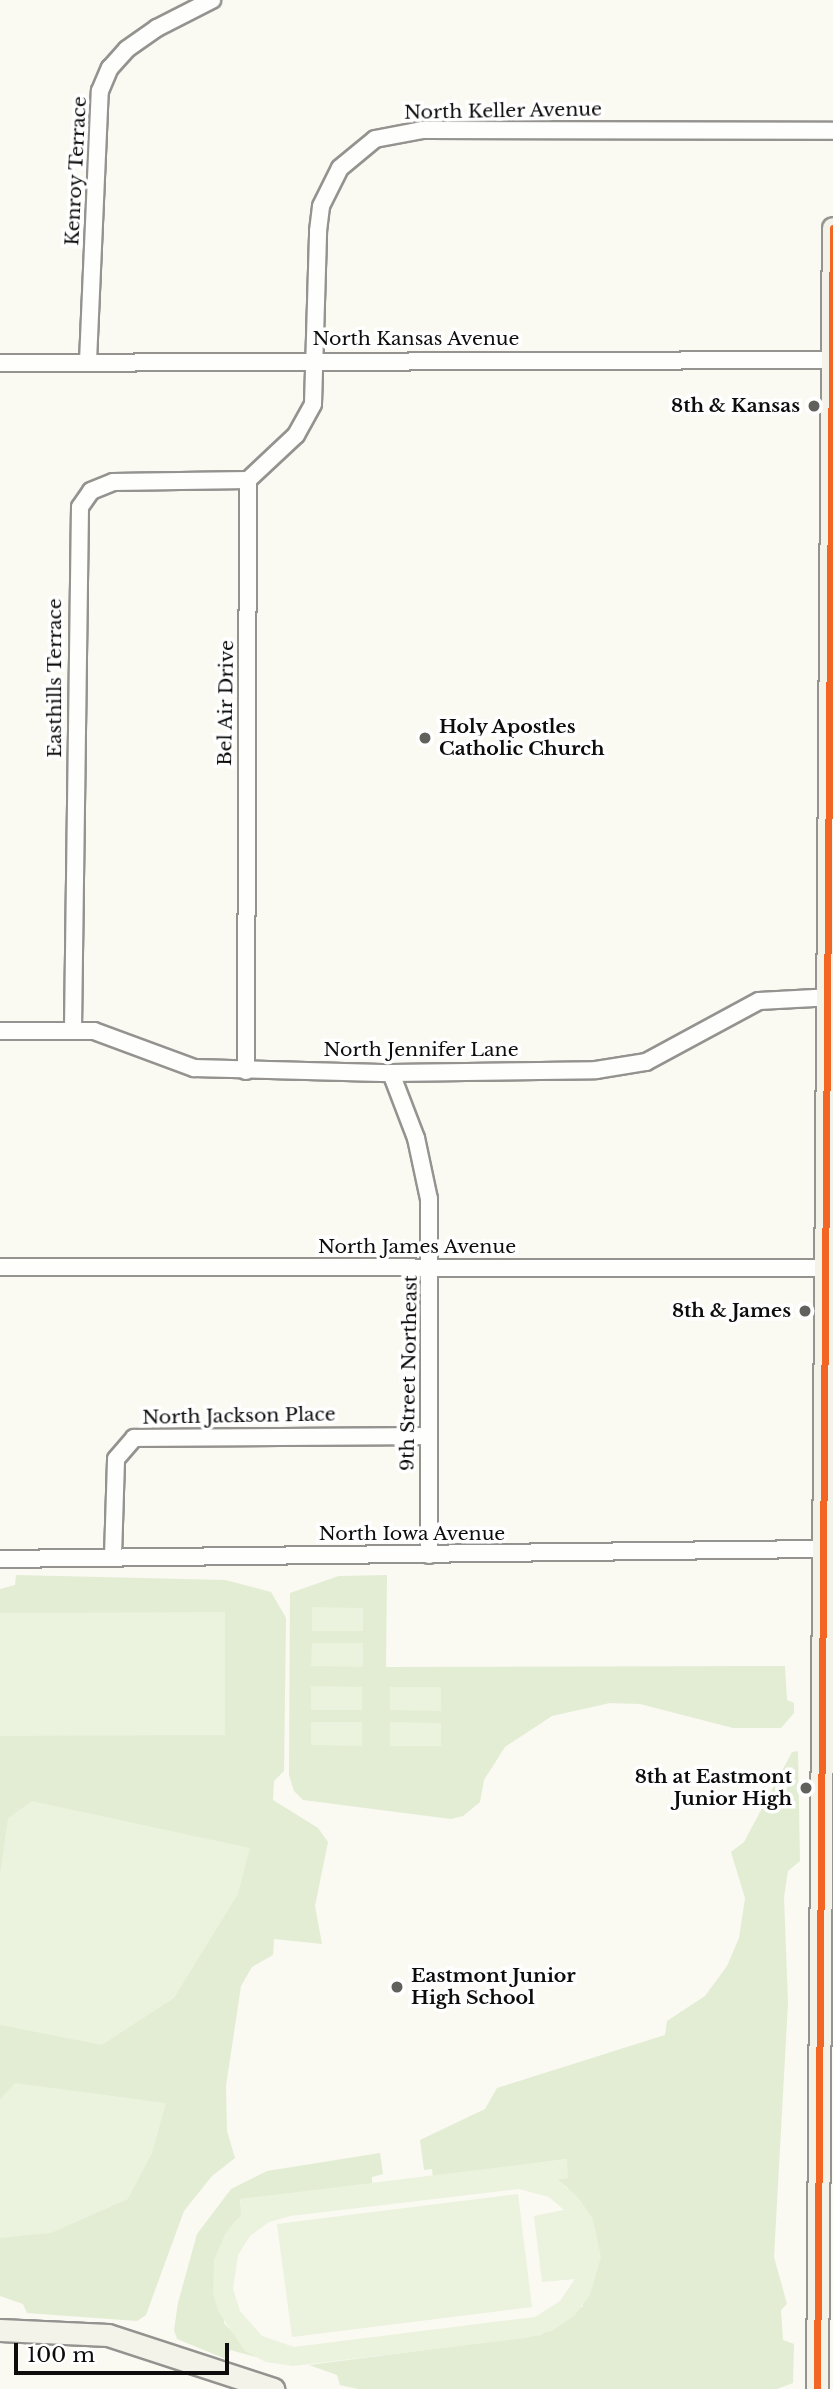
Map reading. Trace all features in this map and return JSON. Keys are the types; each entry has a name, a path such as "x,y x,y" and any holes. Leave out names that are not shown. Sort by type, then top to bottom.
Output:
{"street":[{"name":"Kenroy Terrace","path":"88,361 100,90 110,68 127,49 157,28 212,0"},
{"name":"North Keller Avenue","path":"316,361 321,206 340,168 375,139 423,130 833,131"},
{"path":"817,2389 826,2019 824,1549 831,997 833,228"},
{"name":"North Kansas Avenue","path":"0,363 832,360"},
{"path":"248,480 305,423 313,404 316,361"},
{"name":"Easthills Terrace","path":"73,1028 80,507 91,491 113,482 248,480"},
{"name":"Bel Air Drive","path":"246,1071 248,480"},
{"name":"North Jennifer Lane","path":"0,1031 73,1028 94,1031 184,1067 246,1071 391,1073 622,1067 668,1053 759,1001 831,997"},
{"name":"9th Street Northeast","path":"391,1073 426,1178 431,1268 429,1555"},
{"name":"North James Avenue","path":"0,1267 829,1268"},
{"name":"North Jackson Place","path":"113,1556 116,1460 134,1438 428,1436"},
{"name":"North Iowa Avenue","path":"0,1559 824,1549"},
{"path":"0,2330 48,2329 108,2335 273,2389"}],"green space":[{"path":"16,1575 225,1580 271,1592 286,1618 284,1771 274,1781 273,1800 318,1828 328,1842 315,1906 322,1944 274,1939 273,1955 252,1967 241,1986 226,2086 227,2131 235,2158 212,2176 184,2211 146,2315 137,2321 27,2313 23,2304 0,2296 0,1589 15,1585"},
{"path":"387,1575 386,1667 785,1666 787,1700 794,1703 794,1713 781,1728 733,1728 640,1704 610,1703 552,1716 505,1747 484,1780 480,1802 463,1816 451,1819 303,1800 294,1791 289,1775 290,1593 339,1576"},
{"path":"312,1607 363,1608 363,1631 312,1631"},
{"path":"225,1612 225,1735 0,1736 0,1613"},
{"path":"312,1643 363,1643 363,1667 311,1666"},
{"path":"311,1686 362,1687 362,1710 311,1710"},
{"path":"390,1687 441,1687 441,1711 390,1710"},
{"path":"311,1722 362,1722 362,1746 311,1745"},
{"path":"390,1722 441,1723 441,1746 390,1746"},
{"path":"798,1751 800,1861 788,1871 784,1897 788,2003 774,2257 787,2304 781,2310 783,2340 794,2344 793,2383 777,2389 358,2389 340,2385 337,2375 309,2365 540,2335 583,2306 568,2188 556,2179 566,2159 433,2178 432,2169 424,2170 420,2140 485,2109 497,2088 665,2035 667,2021 705,1996 727,1966 739,1938 745,1898 731,1852 744,1842 792,1752"},
{"path":"32,1801 250,1848 238,1894 174,1998 102,2045 0,2025 0,1875 8,1818"},
{"path":"15,2083 166,2103 152,2153 128,2199 51,2233 0,2238 0,2099"},
{"path":"380,2153 383,2174 372,2177 372,2185 240,2199 242,2215 233,2224 224,2323 256,2357 230,2350 226,2359 177,2339 174,2330 178,2303 197,2234 231,2189 267,2171"},
{"path":"567,2159 568,2178 557,2180 578,2197 593,2219 601,2257 590,2295 574,2316 552,2331 527,2338 293,2366 266,2362 245,2351 218,2311 213,2293 214,2260 225,2234 241,2215 240,2199","holes":["519,2189 549,2197 564,2210 534,2216 542,2282 575,2279 560,2301 535,2317 294,2347 262,2336 240,2311 233,2289 238,2255 250,2236 269,2222 290,2216"]},
{"path":"518,2194 532,2307 292,2337 277,2224"}],"transit line":[{"path":"817,2389 833,228"}],"place":[{"name":"8th & Kansas","path":"814,406"},
{"name":"Holy Apostles Catholic Church","path":"425,738"},
{"name":"8th & James","path":"805,1311"},
{"name":"8th at Eastmont Junior High","path":"806,1788"},
{"name":"Eastmont Junior High School","path":"397,1987"}]}
